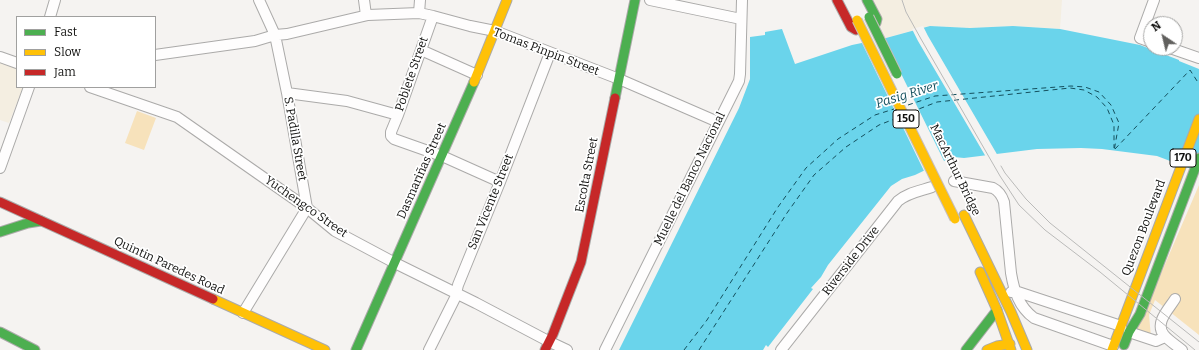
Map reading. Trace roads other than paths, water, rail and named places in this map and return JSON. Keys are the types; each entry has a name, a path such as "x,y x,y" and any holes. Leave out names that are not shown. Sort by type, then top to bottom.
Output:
{"main road":[{"name":"Dasmariñas Street","path":"356,350 477,75 507,0"},
{"name":"Escolta Street","path":"548,346 581,262 635,0"},
{"path":"837,0 851,27 856,30"},
{"name":"MacArthur Bridge","path":"847,0 959,217 1002,294 1027,350"},
{"path":"861,0 872,20 901,83"},
{"path":"867,0 877,19 872,20"},
{"name":"Quezon Boulevard","path":"1125,329 1141,271 1199,119"},
{"name":"Quezon Boulevard","path":"1113,349 1125,329 1140,314 1199,158"},
{"name":"Quintin Paredes Road","path":"0,202 325,350"},
{"path":"0,232 28,223 40,221"},
{"path":"974,261 997,310 1010,347 997,346 987,350"},
{"path":"966,350 997,310"},
{"path":"0,344 2,333 35,350"}],"street":[{"path":"50,16 54,0"},
{"path":"364,0 366,15"},
{"path":"419,13 420,0"},
{"path":"650,0 741,19"},
{"name":"Muelle del Banco Nacional","path":"605,350 740,77 742,0"},
{"path":"1148,16 1154,0"},
{"name":"S. Padilla Street","path":"261,1 275,35 287,93 307,208"},
{"name":"Tomas Pinpin Street","path":"156,55 255,41 275,35 287,34 366,15 419,13 495,31 619,79 718,122"},
{"name":"Poblete Street","path":"432,16 398,116 391,132 391,136 394,140 442,156"},
{"path":"1143,30 1140,38 1143,39"},
{"path":"421,50 477,75"},
{"path":"1183,52 1199,58"},
{"name":"San Vicente Street","path":"429,350 455,298 458,285 550,53"},
{"path":"0,57 16,63"},
{"path":"0,168 29,88"},
{"name":"Yuchengco Street","path":"93,88 177,117 307,208 335,231 456,293 548,346 567,350"},
{"path":"287,93 348,101 398,116"},
{"path":"442,156 500,182"},
{"path":"950,183 993,188 1003,197 1011,273 1015,290 1022,306 1028,314 1034,318 1113,349"},
{"name":"Riverside Drive","path":"781,350 898,201 908,194 932,187"},
{"path":"243,313 307,208"},
{"path":"1002,294 1015,290 1125,329 1156,345 1165,337"},
{"path":"1175,298 1161,322 1161,330 1165,337 1182,350"}],"water":[{"name":"Pasig River","path":"930,26 970,28 1013,26 1060,29 1140,45 1143,46 1143,56 1169,56 1179,60 1199,69 1199,172 1157,156 1102,149 1037,149 964,158 950,158 915,175 902,179 891,186 828,265 821,277 811,288 813,289 768,347 766,345 763,350 619,350 739,108 750,79 750,37 765,35 765,32 782,29 795,64 852,45 886,38"}],"tram line":[{"path":"902,0 906,12 921,39 1000,176 1019,205 1045,230 1100,272 1195,350"},
{"path":"1001,166 1026,199 1050,223 1199,342"}]}
